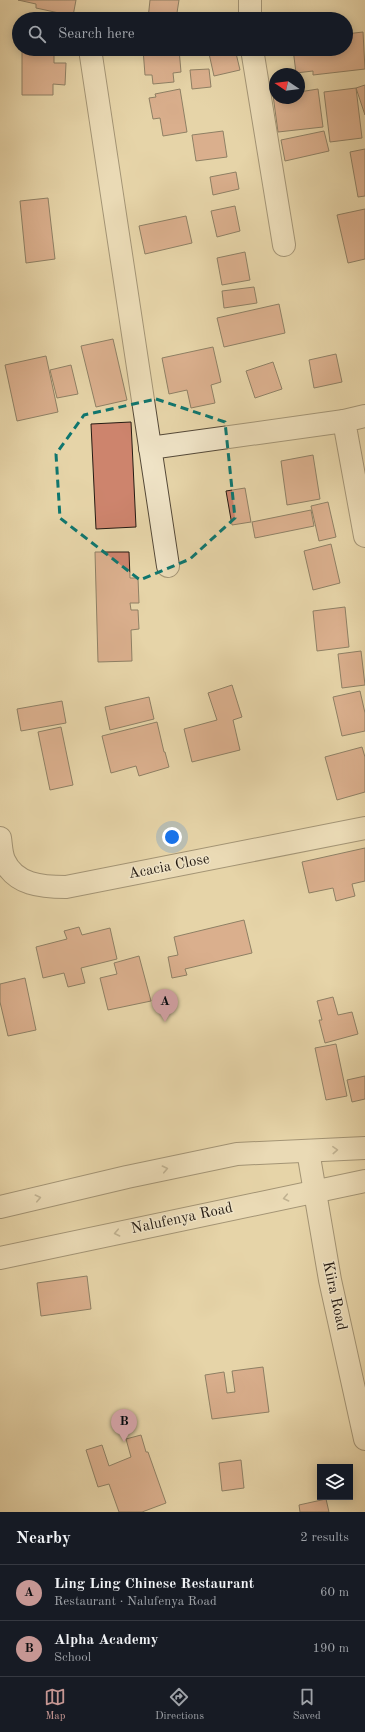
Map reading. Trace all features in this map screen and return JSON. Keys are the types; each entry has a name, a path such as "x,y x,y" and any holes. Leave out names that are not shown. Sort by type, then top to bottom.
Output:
{"street":[{"path":"250,0 250,12"},
{"path":"91,56 168,566"},
{"path":"253,56 284,245"},
{"path":"150,448 355,418 365,536"},
{"name":"Acacia Close","path":"0,838 3,859 10,870 26,882 42,887 66,887 365,828"},
{"path":"0,1207 127,1177 237,1154 365,1148"},
{"name":"Kiira Road","path":"308,1151 330,1280 365,1439"},
{"name":"Nalufenya Road","path":"0,1258 365,1181"}],"highlighted area":[{"path":"156,399 225,422 235,518 190,559 140,580 60,518 56,454 84,415"}],"building":[{"path":"18,0 76,0 74,12 54,12 36,8 36,4"},
{"path":"150,0 179,0 177,12 149,12"},
{"path":"363,32 365,69 313,75 313,71 305,72 305,68 295,68 294,56 353,56 353,33"},
{"path":"22,56 54,56 54,63 66,63 65,85 53,84 53,95 22,95"},
{"path":"144,56 180,56 181,72 173,73 174,82 153,84 152,75 145,75"},
{"path":"210,56 237,56 240,70 214,76"},
{"path":"209,69 211,87 192,89 190,70"},
{"path":"365,85 365,115 356,88"},
{"path":"356,88 362,138 330,142 324,92"},
{"path":"180,89 187,132 163,136 160,118 153,119 149,98 156,97 155,94"},
{"path":"318,89 323,127 278,132 274,104 305,104 305,91"},
{"path":"223,131 227,157 196,161 192,135"},
{"path":"324,131 329,151 285,161 281,140"},
{"path":"365,149 365,196 358,197 350,152"},
{"path":"236,172 239,189 213,195 210,177"},
{"path":"48,198 55,259 26,263 20,201"},
{"path":"235,206 240,231 217,237 211,211"},
{"path":"365,209 365,259 348,263 337,215"},
{"path":"186,216 192,243 145,254 139,226"},
{"path":"245,252 250,280 222,285 217,258"},
{"path":"254,287 257,303 224,308 222,291"},
{"path":"279,304 285,333 224,347 217,318"},
{"path":"113,339 127,400 96,407 81,346"},
{"path":"213,347 221,382 211,385 215,403 191,408 187,390 169,394 162,358"},
{"path":"336,354 342,382 314,388 309,360"},
{"path":"46,356 58,412 17,421 5,365"},
{"path":"273,362 282,389 255,398 246,371"},
{"path":"71,365 78,394 57,398 50,370"},
{"path":"131,422 136,527 96,529 91,424"},
{"path":"313,455 320,499 287,505 281,461"},
{"path":"245,488 251,522 232,525 226,491"},
{"path":"328,502 336,537 319,541 311,506"},
{"path":"311,510 314,526 255,538 252,522"},
{"path":"331,544 340,583 313,590 304,551"},
{"path":"95,552 129,552 130,578 138,578 139,603 130,603 131,610 138,610 139,629 131,630 132,661 98,662"},
{"path":"345,607 349,647 317,651 313,611"},
{"path":"361,651 365,685 342,688 338,654"},
{"path":"232,685 242,717 233,720 240,750 192,762 184,729 217,720 208,693"},
{"path":"360,691 365,713 365,731 342,736 333,697"},
{"path":"149,697 154,719 110,730 105,707"},
{"path":"62,701 66,723 21,731 17,709"},
{"path":"157,722 169,767 139,776 136,766 111,773 102,736"},
{"path":"61,727 73,785 50,790 38,732"},
{"path":"362,747 365,757 365,792 337,800 325,757"},
{"path":"365,848 365,881 352,884 355,896 336,901 333,888 309,893 302,862"},
{"path":"244,920 252,953 185,969 187,975 172,978 168,957 178,955 174,937"},
{"path":"79,927 82,935 110,928 117,959 81,968 85,983 68,987 64,973 43,978 36,947 67,939 64,931"},
{"path":"139,956 151,1001 108,1010 100,978 117,974 114,963"},
{"path":"25,978 36,1030 8,1036 0,1002 0,984"},
{"path":"333,997 338,1015 352,1012 358,1034 325,1043 319,1020 322,1020 317,1001"},
{"path":"336,1044 347,1096 326,1100 315,1048"},
{"path":"365,1076 365,1099 352,1102 347,1080"},
{"path":"87,1276 91,1309 41,1316 37,1283"},
{"path":"263,1367 269,1412 212,1419 205,1375 224,1372 227,1393 235,1392 232,1371"},
{"path":"141,1435 166,1503 142,1512 119,1512 109,1484 98,1487 86,1450 102,1445 109,1466 131,1457 126,1439"},
{"path":"241,1460 244,1488 222,1491 219,1463"},
{"path":"326,1500 329,1512 300,1512 299,1505"}],"place":[{"name":"Ling Ling Chinese Restaurant","path":"165,1022"},
{"name":"Alpha Academy","path":"124,1442"}]}
